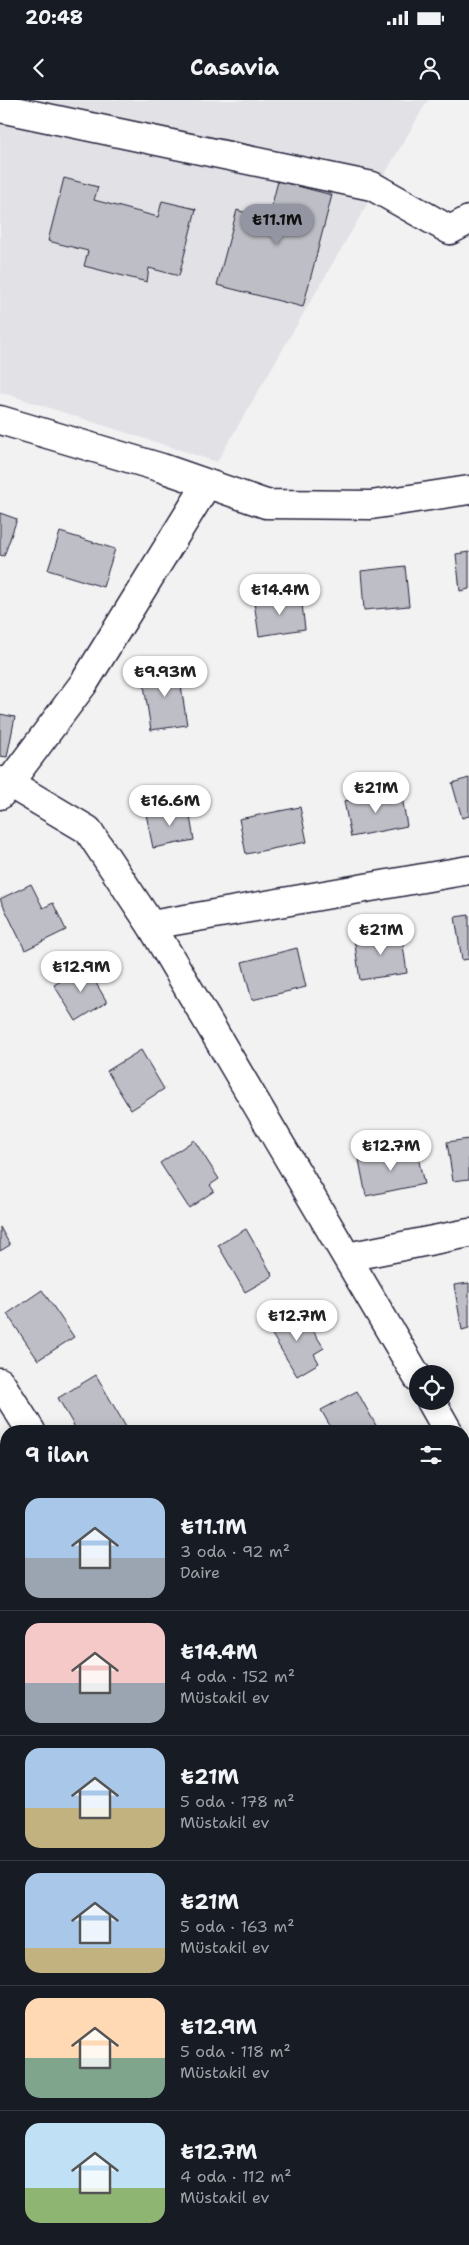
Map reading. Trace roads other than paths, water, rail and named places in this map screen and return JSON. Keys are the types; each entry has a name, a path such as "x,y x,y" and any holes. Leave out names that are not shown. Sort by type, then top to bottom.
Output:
{"street":[{"path":"0,108 372,186 450,230 469,220"},
{"path":"0,420 266,504 371,505 469,490"},
{"path":"207,484 84,683 3,786 88,830 151,925 410,1365"},
{"path":"151,925 469,870"},
{"path":"347,1257 469,1233"},
{"path":"0,1382 27,1425"},
{"path":"436,1410 445,1425"}]}
